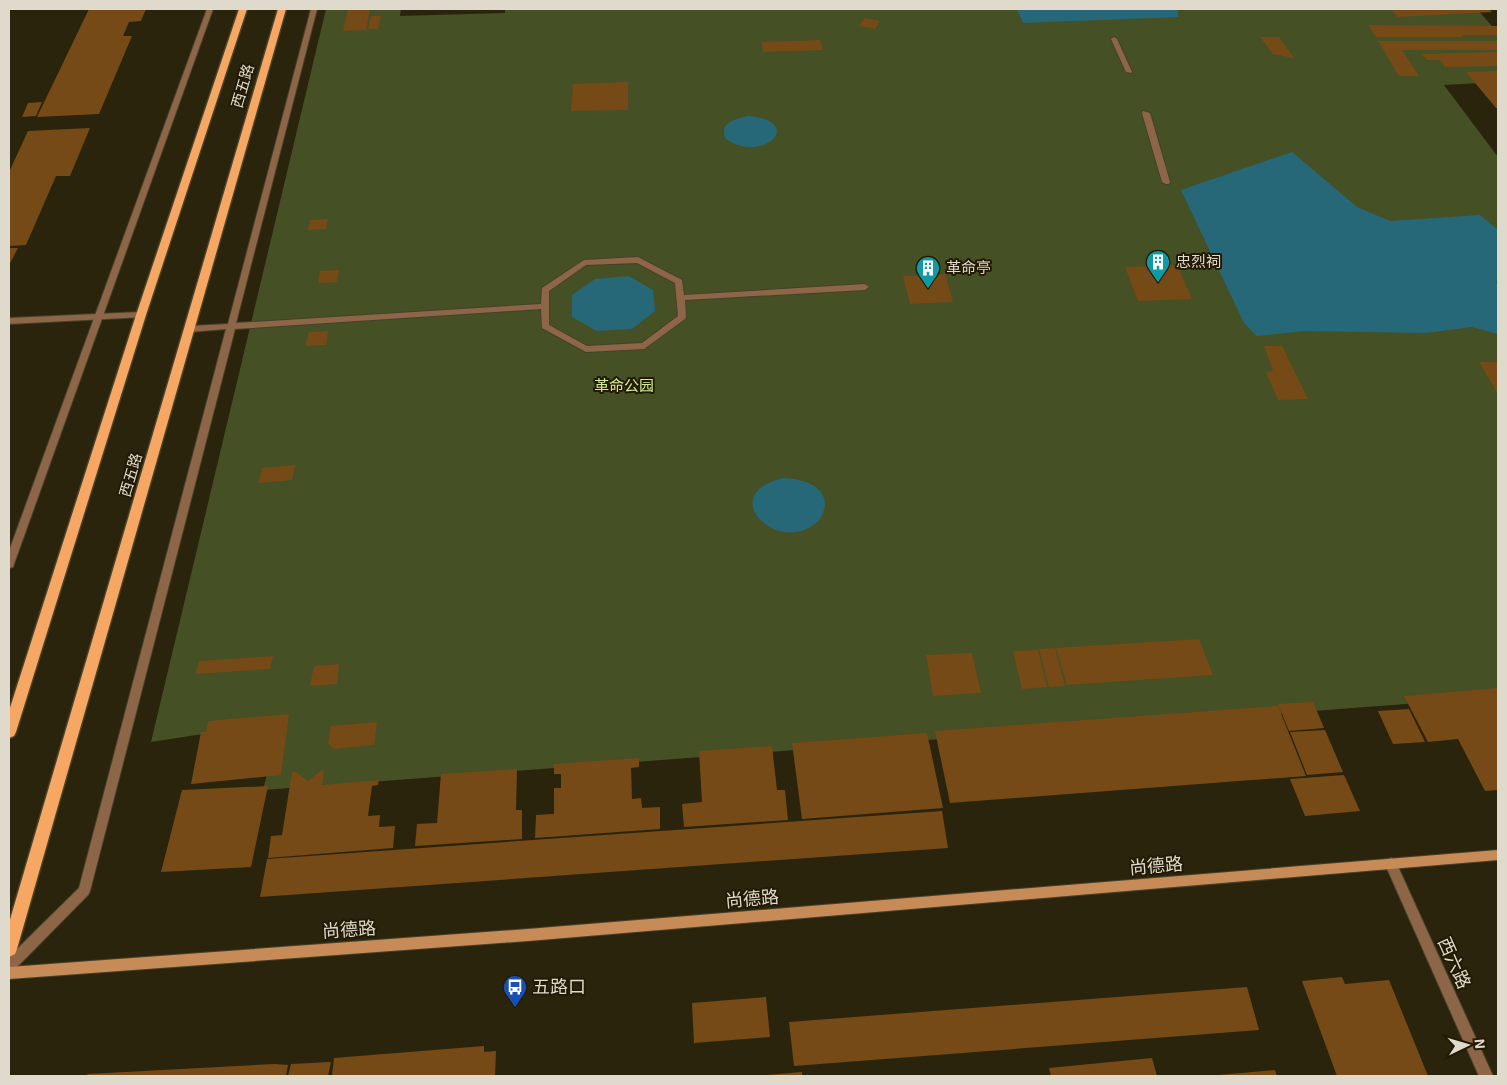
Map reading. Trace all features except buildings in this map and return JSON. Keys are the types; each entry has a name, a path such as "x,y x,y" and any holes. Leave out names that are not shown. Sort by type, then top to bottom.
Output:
{"main road":[{"name":"西五路","path":"9,732 141,315 243,9"},
{"name":"西五路","path":"9,949 282,9"}],"street":[{"path":"9,564 210,9"},
{"path":"9,966 84,891 314,9"},
{"path":"1114,39 1129,72"},
{"path":"1146,113 1166,182"},
{"path":"638,260 679,282 682,317 644,346 586,349 545,326 546,306 545,290 584,264 638,260"},
{"path":"680,298 865,288"},
{"path":"190,329 546,306"},
{"path":"9,321 141,315"},
{"name":"尚德路","path":"9,973 538,934 1498,855"},
{"name":"西六路","path":"1391,864 1486,1076"}],"green space":[{"name":"革命公园","path":"326,9 401,9 400,16 505,13 505,9 1477,9 1498,33 1498,82 1444,85 1498,157 1498,697 263,790 280,722 151,742"}],"water":[{"path":"1017,9 1178,9 1178,17 1023,23"},
{"path":"748,116 766,119 775,125 777,132 773,139 765,144 753,147 740,146 726,139 724,129 726,125 733,120"},
{"path":"1292,152 1357,207 1390,221 1480,215 1498,230 1498,277 1496,283 1498,285 1498,334 1472,327 1426,333 1305,331 1257,336 1244,323 1181,190"},
{"path":"629,276 653,290 655,311 632,329 597,331 572,317 572,295 595,279"},
{"path":"784,478 804,481 816,487 824,498 825,505 820,518 802,531 786,532 771,528 760,519 753,508 754,497 763,486"}],"place":[{"name":"忠烈祠","path":"1158,283"},
{"name":"革命亭","path":"928,289"},
{"name":"五路口","path":"515,1008"}]}
